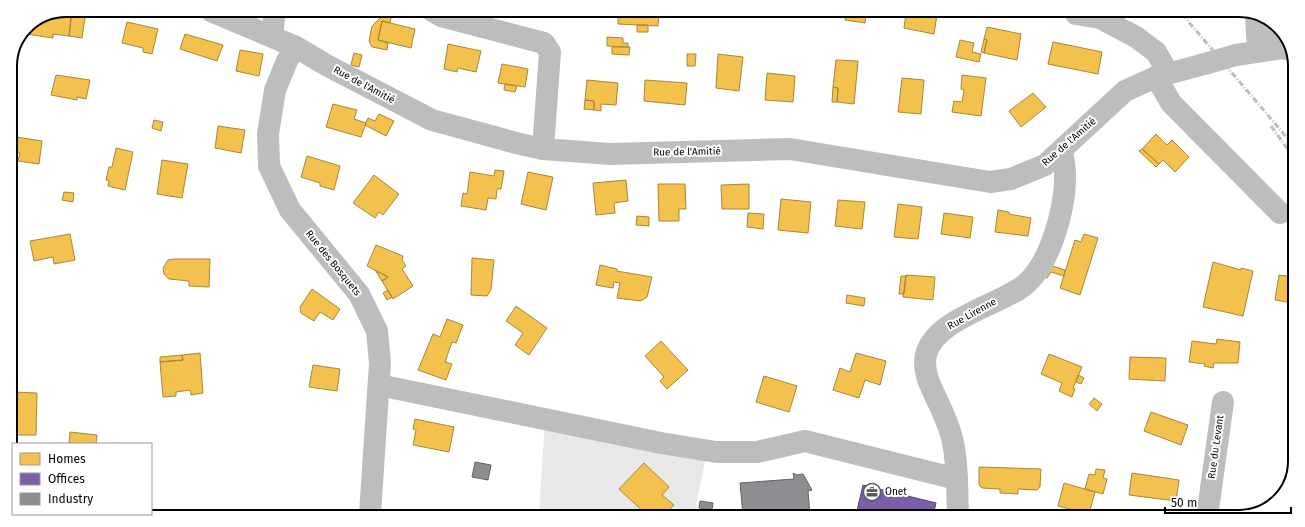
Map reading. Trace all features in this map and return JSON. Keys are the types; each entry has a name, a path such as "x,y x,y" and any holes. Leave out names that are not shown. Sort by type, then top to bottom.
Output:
{"street":[{"name":"Rue de l'Amitié","path":"228,17 272,35 296,47 328,66 432,120 543,149 610,154 790,149 990,182 1011,179 1045,165 1125,91 1162,75 1236,56 1285,49"},
{"path":"272,35 274,17"},
{"path":"445,17 544,43 550,52 543,149"},
{"path":"1094,17 1100,18 1136,37 1156,52 1171,103 1280,213"},
{"path":"1252,19 1258,52"},
{"name":"Rue des Bosquets","path":"296,47 287,61 275,90 268,134 269,166 290,210 359,294 377,331 380,363 370,510"},
{"name":"Rue Lirenne","path":"958,510 957,479 953,440 949,426 926,371 926,354 936,337 947,327 1023,287 1036,273 1047,254 1055,234 1064,194 1065,174 1062,150"},
{"path":"379,385 661,443 716,452 756,452 805,441 957,479"},
{"name":"Rue du Levant","path":"1208,510 1223,402"}],"shaded area":[{"path":"545,419 707,451 695,510 539,510"}],"building: Homes":[{"path":"71,17 69,36 53,34 53,38 29,34 39,25 47,21 57,18"},
{"path":"71,17 85,17 82,38 69,36"},
{"path":"381,17 391,17 390,23 382,21 378,40 388,43 387,50 372,47 369,41 372,26"},
{"path":"618,17 659,17 658,26 618,24"},
{"path":"845,17 866,17 865,23 845,20"},
{"path":"905,17 937,17 934,34 904,28"},
{"path":"382,21 415,29 411,48 378,40"},
{"path":"127,22 158,29 152,54 143,52 143,48 122,43"},
{"path":"637,25 648,25 648,32 637,32"},
{"path":"987,27 1021,34 1017,60 984,53 987,40 984,39"},
{"path":"185,34 223,45 217,61 180,49"},
{"path":"607,37 623,38 623,43 628,43 628,47 607,46"},
{"path":"984,39 987,40 984,53 981,52"},
{"path":"960,40 974,43 972,52 981,54 979,62 956,57"},
{"path":"1053,42 1102,52 1098,74 1048,64"},
{"path":"448,44 481,51 476,72 458,68 457,72 444,69"},
{"path":"612,47 630,47 629,55 612,54"},
{"path":"240,50 263,54 259,76 236,71"},
{"path":"354,53 362,55 359,67 351,65"},
{"path":"687,54 696,54 695,66 687,66"},
{"path":"718,54 743,57 739,91 716,88"},
{"path":"836,60 858,61 854,104 837,102 838,88 833,87"},
{"path":"502,64 528,69 525,87 498,83"},
{"path":"767,73 795,76 793,102 765,100"},
{"path":"56,75 90,80 86,99 77,97 77,100 51,95"},
{"path":"962,75 986,78 981,116 952,112 954,101 962,102 964,90 961,89"},
{"path":"902,78 924,80 921,114 898,112"},
{"path":"587,80 618,83 616,105 601,104 601,111 594,110 594,101 585,100"},
{"path":"645,80 687,83 685,105 644,101"},
{"path":"505,84 517,86 515,92 504,90"},
{"path":"833,87 838,88 837,102 832,102"},
{"path":"1033,93 1046,107 1021,127 1009,111"},
{"path":"585,100 594,101 594,110 584,109"},
{"path":"333,104 357,110 354,119 366,123 361,137 326,127"},
{"path":"379,114 394,121 386,136 365,125 368,118 375,121"},
{"path":"154,120 163,122 161,131 152,128"},
{"path":"218,126 245,130 241,153 215,148"},
{"path":"1156,134 1167,145 1172,140 1189,157 1175,172 1163,160 1159,164 1142,149"},
{"path":"17,137 42,141 39,164 18,161 20,153 17,153"},
{"path":"116,148 133,152 125,190 108,186 109,181 106,180 109,167 112,167"},
{"path":"1142,149 1159,164 1156,167 1139,151"},
{"path":"307,156 340,166 334,190 320,186 320,183 301,177"},
{"path":"162,160 188,164 182,198 157,194"},
{"path":"495,170 504,171 501,189 497,189 496,199 488,198 486,210 461,206 463,193 467,194 470,172 494,176"},
{"path":"528,172 553,177 546,210 521,204"},
{"path":"374,175 399,194 383,215 379,212 375,218 353,203"},
{"path":"626,180 628,201 614,203 615,213 596,215 593,183"},
{"path":"658,184 685,184 686,209 679,209 679,221 659,221"},
{"path":"749,184 749,209 722,209 721,185"},
{"path":"64,192 74,193 73,202 62,200"},
{"path":"781,199 811,202 808,233 778,230"},
{"path":"838,200 865,202 862,229 835,226"},
{"path":"898,204 922,207 918,239 894,237"},
{"path":"998,210 1009,212 1009,214 1031,218 1028,236 995,232"},
{"path":"748,213 764,214 763,229 747,227"},
{"path":"944,213 973,217 970,238 941,234"},
{"path":"637,216 649,217 649,226 636,225"},
{"path":"70,234 75,260 54,264 53,257 34,261 30,241"},
{"path":"1084,234 1098,238 1080,295 1060,288 1075,240 1081,242"},
{"path":"376,245 403,256 402,260 406,266 402,269 413,286 393,299 382,281 388,277 367,266"},
{"path":"472,258 494,260 491,290 487,296 471,295"},
{"path":"210,259 209,287 189,286 189,281 169,279 164,274 163,268 168,260"},
{"path":"1213,262 1241,270 1241,268 1253,271 1243,316 1203,307"},
{"path":"600,265 617,269 617,271 652,277 647,297 641,301 617,298 620,283 614,282 613,288 596,285"},
{"path":"1050,265 1065,270 1064,276 1051,272 1047,278 1044,276"},
{"path":"375,270 388,277 382,281"},
{"path":"906,275 935,277 933,300 903,297"},
{"path":"1279,275 1288,276 1288,302 1275,300"},
{"path":"901,276 906,276 904,294 899,294"},
{"path":"312,289 340,309 333,320 320,312 314,321 301,313 300,307"},
{"path":"388,290 392,297 387,300 383,293"},
{"path":"847,295 865,298 864,306 846,303"},
{"path":"516,306 547,328 529,355 515,345 523,333 506,321"},
{"path":"447,319 463,325 456,343 452,342 445,362 452,364 446,380 418,370 433,334 440,337"},
{"path":"1217,339 1240,342 1238,363 1214,363 1213,368 1204,366 1205,364 1189,362 1192,341 1216,344"},
{"path":"661,341 688,370 667,389 660,381 664,377 645,356"},
{"path":"200,353 203,393 191,395 190,390 176,392 176,396 163,397 160,362 183,360 182,355"},
{"path":"856,353 886,361 880,385 865,380 859,398 833,390 840,368 850,372"},
{"path":"1049,354 1082,367 1073,388 1075,389 1072,397 1059,391 1062,383 1041,374"},
{"path":"182,355 183,360 160,362 160,357"},
{"path":"1130,357 1166,358 1165,381 1129,379"},
{"path":"313,365 340,369 337,391 309,387"},
{"path":"1078,375 1084,378 1081,384 1076,382"},
{"path":"764,376 797,386 789,412 756,402"},
{"path":"17,392 37,393 36,435 17,435"},
{"path":"1094,398 1102,404 1097,411 1089,404"},
{"path":"1151,412 1188,425 1181,445 1144,431"},
{"path":"415,419 454,427 449,452 413,445 416,430 413,429"},
{"path":"70,432 97,435 96,443 69,443"},
{"path":"644,463 669,487 662,495 674,505 669,510 642,510 619,489"},
{"path":"979,467 1041,469 1040,487 1037,490 1018,489 1018,494 1000,493 1000,489 982,488 979,485"},
{"path":"1096,469 1105,470 1103,478 1107,479 1103,494 1085,489 1089,474 1095,475"},
{"path":"1132,473 1179,480 1176,501 1129,495"},
{"path":"1064,483 1095,492 1090,510 1074,510 1058,506"}],"building: Offices":[{"path":"863,485 936,503 934,510 857,510"}],"building: Industry":[{"path":"475,462 491,465 488,480 472,477"},
{"path":"793,473 797,475 803,474 812,490 808,491 810,510 743,510 740,483 794,479"},
{"path":"700,501 713,503 712,510 699,508"}],"railway":[{"path":"1185,17 1288,139"},
{"path":"1271,126 1288,150"}],"place":[{"name":"Onet","path":"872,492"}]}
